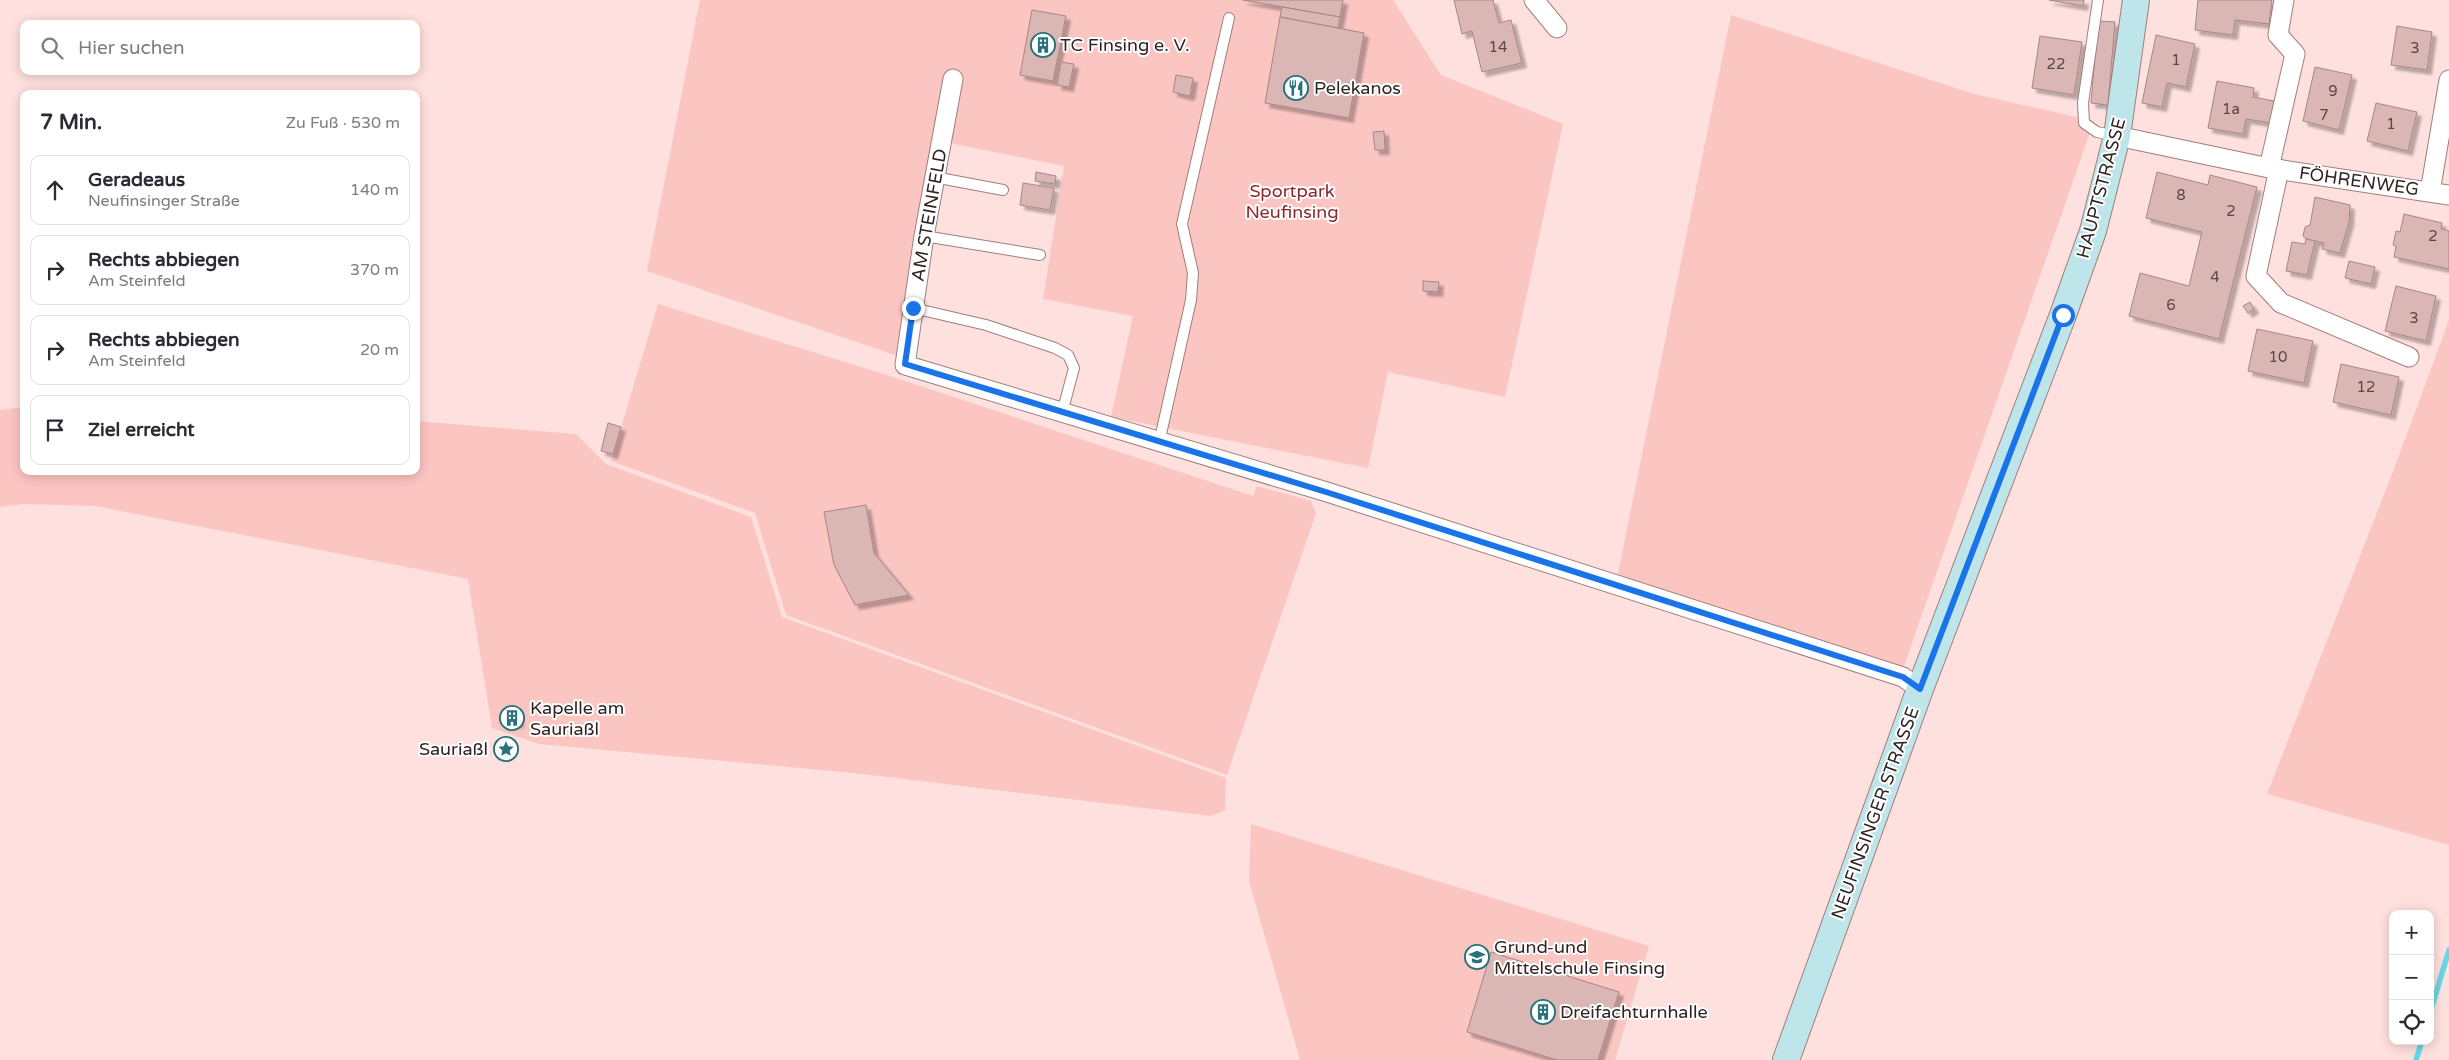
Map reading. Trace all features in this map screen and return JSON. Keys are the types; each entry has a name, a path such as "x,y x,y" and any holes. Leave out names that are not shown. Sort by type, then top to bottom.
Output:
{"street":[{"path":"1534,0 1558,28"},
{"name":"HAUPTSTRASSE","path":"2063,315 2093,231 2117,136 2136,0"},
{"path":"2284,0 2278,35 2295,54 2256,276 2281,303 2409,357"},
{"name":"AM STEINFELD","path":"953,79 924,236 905,364 1159,443 1326,492 1903,677 1920,689"},
{"path":"2430,192 2449,80"},
{"name":"FÖHRENWEG","path":"2117,136 2274,168 2449,195"},
{"name":"NEUFINSINGER STRASSE","path":"1786,1060 1920,689 2063,315"}],"lane":[{"path":"2098,0 2083,103 2084,123 2097,132 2117,136"},
{"path":"1159,443 1191,300 1193,273 1182,224 1229,18"},
{"path":"934,177 1003,190"},
{"path":"924,236 1040,254"},
{"path":"913,308 986,325 1055,348 1068,355 1074,368 1062,413"}],"green space":[{"name":"Sportpark Neufinsing","path":"700,0 1393,0 1441,75 1563,124 1505,397 1388,372 1368,468 1111,417 1133,316 1043,299 1064,166 935,140 898,356 647,271"},
{"path":"1731,15 1974,94 2094,121 1903,669 1617,578"},
{"path":"658,304 893,377 1253,496 1257,486 1311,501 1316,513 1227,775 786,615 755,513 611,461"},
{"path":"2449,320 2449,845 2267,794 2394,469"},
{"path":"20,408 20,475 420,475 420,421 576,434 606,464 751,517 782,617 1226,778 1225,810 1211,816 854,773 539,744 492,728 468,579 95,506 24,504 0,507 0,410"},
{"name":"Grund-und Mittelschule Finsing","path":"1251,824 1649,946 1615,1060 1300,1060 1249,881"}],"building":[{"path":"1243,0 1343,0 1340,17"},
{"path":"1454,0 1493,0 1499,23 1511,20 1522,63 1482,72 1472,31 1462,34"},
{"path":"2049,0 2084,0 2083,6"},
{"path":"2198,0 2272,0 2269,24 2235,20 2233,35 2195,30"},
{"path":"1282,7 1340,17 1338,28 1280,17"},
{"name":"TC Finsing e. V.","path":"1032,10 1066,16 1053,81 1020,75"},
{"path":"1280,17 1364,33 1349,118 1265,103"},
{"path":"2098,21 2115,22 2108,105 2091,103"},
{"path":"2397,26 2432,32 2427,70 2391,65"},
{"path":"2156,35 2195,44 2186,87 2167,83 2162,107 2142,103"},
{"path":"2040,36 2082,42 2074,95 2032,88"},
{"path":"1061,62 1074,64 1069,87 1057,85"},
{"path":"2315,67 2352,75 2339,130 2303,121"},
{"path":"1176,75 1193,78 1190,96 1173,92"},
{"path":"2217,81 2254,88 2253,97 2274,101 2271,123 2246,119 2243,134 2208,128"},
{"path":"2376,103 2417,112 2408,151 2367,141"},
{"path":"1384,131 1385,150 1375,150 1373,132"},
{"path":"1036,172 1056,176 1055,184 1035,181"},
{"path":"2157,172 2208,185 2210,175 2257,187 2219,339 2129,316 2140,273 2189,286 2202,232 2146,218"},
{"path":"1023,183 1054,188 1050,210 1020,205"},
{"path":"2315,197 2350,205 2349,222 2340,253 2322,249 2324,243 2306,239 2303,236 2305,227 2310,225"},
{"path":"2404,214 2442,223 2441,229 2449,231 2449,269 2394,257 2396,246 2393,245 2396,231 2400,232"},
{"path":"2306,239 2315,241 2307,275 2286,271 2292,242 2305,244"},
{"path":"2349,261 2375,267 2371,284 2345,278"},
{"path":"1423,281 1439,282 1438,292 1423,291"},
{"path":"2396,286 2436,296 2426,341 2385,331"},
{"path":"2250,302 2254,309 2248,313 2243,306"},
{"path":"2257,329 2313,341 2304,383 2248,371"},
{"path":"2341,364 2399,377 2391,415 2333,402"},
{"path":"608,423 621,427 613,454 601,451"},
{"path":"866,505 874,553 909,595 855,605 834,565 824,512"},
{"name":"Kapelle am Sauriaßl","path":"505,712 518,712 519,723 505,723"},
{"name":"Dreifachturnhalle","path":"1491,952 1619,992 1598,1060 1557,1060 1467,1032"}],"waterway":[{"path":"2434,1000 2449,950"},
{"path":"2416,1060 2421,1045"}],"place":[{"name":"TC Finsing e. V.","path":"1043,45"},
{"name":"Pelekanos","path":"1296,88"},
{"name":"Kapelle am Sauriaßl","path":"512,718"},
{"name":"Sauriaßl","path":"506,749"},
{"name":"Grund-und Mittelschule Finsing","path":"1477,957"},
{"name":"Dreifachturnhalle","path":"1543,1012"}],"route":[{"path":"913,308 905,364 1159,443 1326,492 1903,677 1920,689 2063,315"}]}
